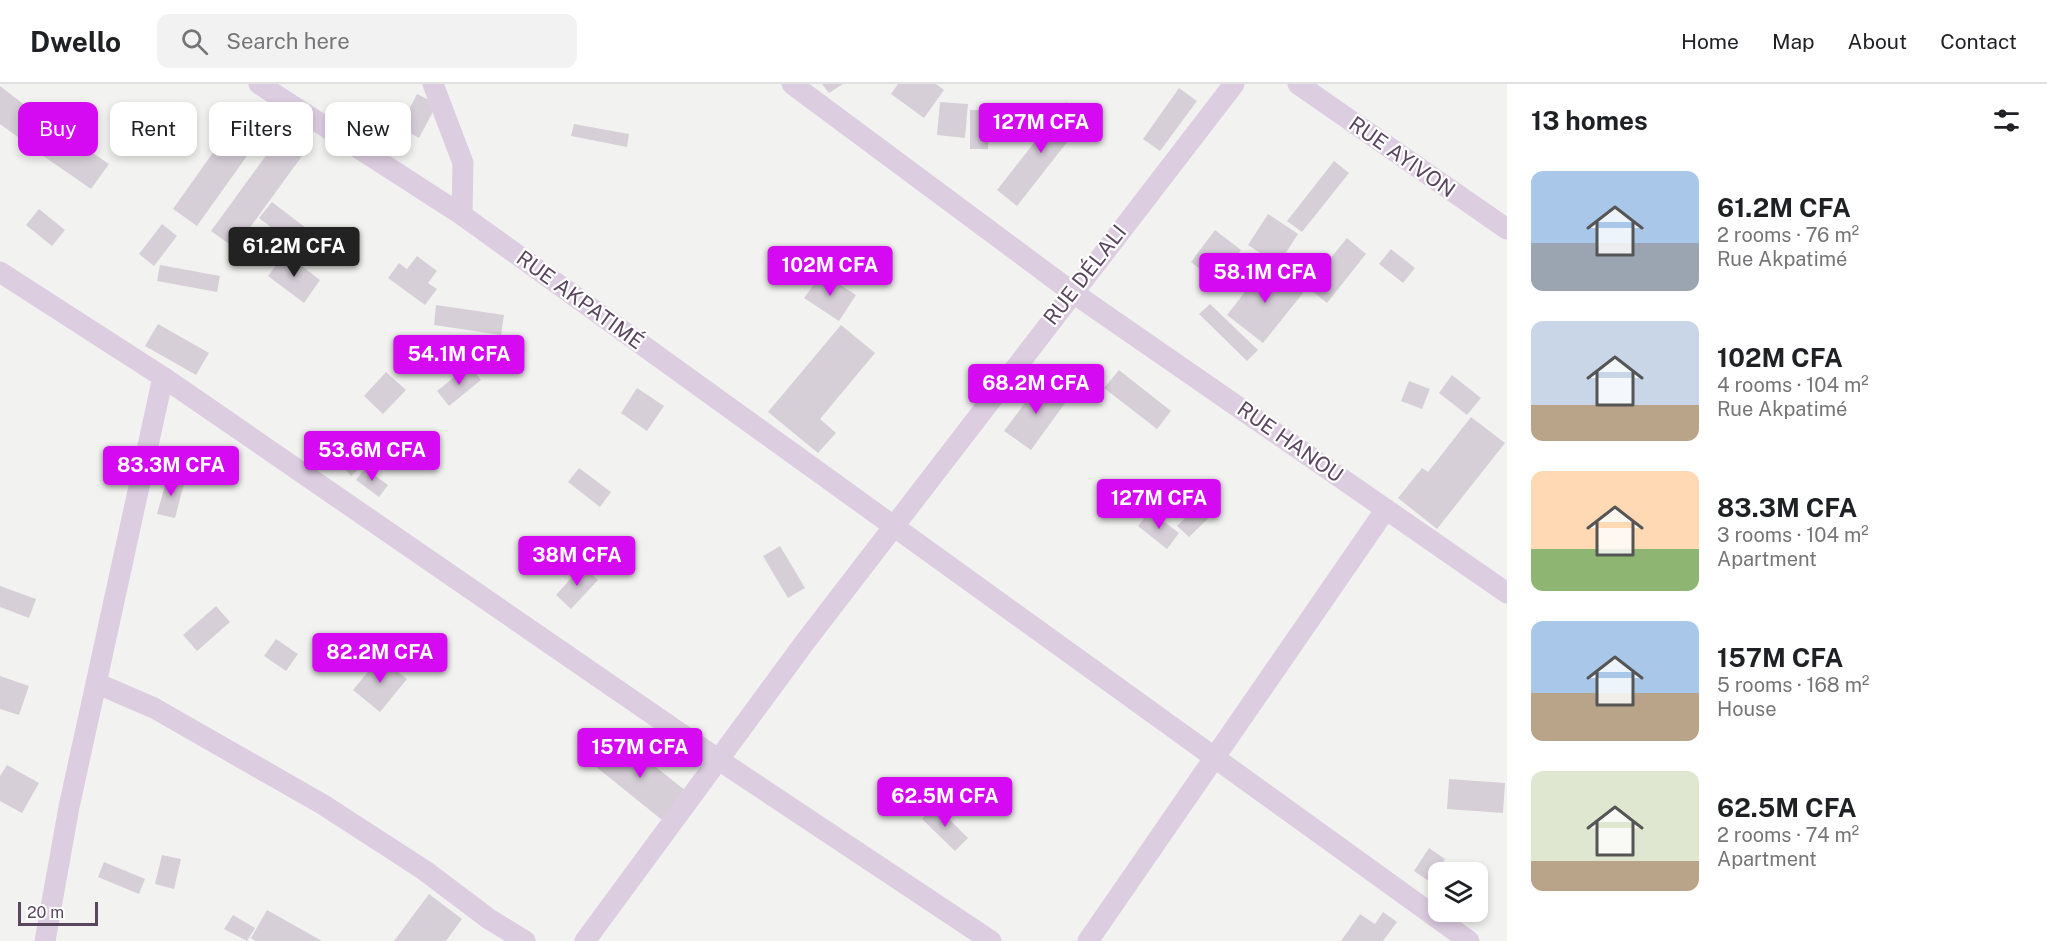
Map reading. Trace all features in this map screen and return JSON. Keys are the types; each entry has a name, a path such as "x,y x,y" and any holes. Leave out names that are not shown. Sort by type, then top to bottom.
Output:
{"street":[{"name":"RUE AKPATIMÉ","path":"259,84 462,215 1469,941"},
{"path":"433,84 463,163 462,215"},
{"name":"RUE HANOU","path":"792,84 1072,292 1507,593"},
{"name":"RUE DÉLALI","path":"585,941 1072,292 1234,84"},
{"name":"RUE AYIVON","path":"1298,84 1507,230"},
{"path":"0,272 163,377 719,760 991,941"},
{"path":"45,941 69,807 163,377"},
{"path":"1088,941 1386,509"},
{"path":"96,683 154,708 322,804 424,870 489,919 525,941"}],"building":[{"path":"822,84 843,84 829,93"},
{"path":"898,84 936,84 944,90 924,118 891,94"},
{"path":"0,86 21,102 18,102 18,137 0,124"},
{"path":"1179,88 1197,101 1160,151 1143,139"},
{"path":"417,94 437,104 419,138 411,133 411,106"},
{"path":"940,102 968,104 965,138 937,135"},
{"path":"1066,102 1086,118 1017,206 997,190"},
{"path":"970,110 989,110 988,149 970,149"},
{"path":"574,124 629,134 627,147 571,136"},
{"path":"43,156 97,156 109,164 91,189"},
{"path":"211,156 247,156 197,226 173,209"},
{"path":"266,156 302,156 235,248 211,231"},
{"path":"1334,161 1349,173 1302,232 1287,221"},
{"path":"272,202 319,238 306,254 259,218"},
{"path":"39,209 65,230 52,246 26,225"},
{"path":"1268,214 1298,234 1278,265 1248,245"},
{"path":"162,224 177,236 154,266 139,254"},
{"path":"1215,230 1241,250 1217,282 1191,262"},
{"path":"1347,238 1366,254 1327,303 1307,287"},
{"path":"1391,249 1415,268 1403,283 1379,264"},
{"path":"285,253 320,280 304,303 268,276"},
{"path":"417,256 437,271 428,283 437,289 425,305 388,278 399,263 407,269"},
{"path":"160,265 220,276 217,292 157,281"},
{"path":"1266,265 1303,293 1263,343 1227,315"},
{"path":"822,273 856,295 839,321 804,298"},
{"path":"1210,304 1258,350 1247,361 1199,314"},
{"path":"436,305 504,315 501,335 434,325"},
{"path":"158,324 209,353 196,375 145,346"},
{"path":"841,325 875,353 820,419 836,433 818,453 768,412"},
{"path":"469,365 481,380 449,406 437,391"},
{"path":"1119,370 1171,411 1157,429 1104,388"},
{"path":"386,372 406,390 383,414 364,396"},
{"path":"1452,375 1481,398 1467,415 1439,393"},
{"path":"1042,380 1068,399 1031,450 1004,431"},
{"path":"1409,381 1430,389 1422,409 1401,401"},
{"path":"637,388 664,406 647,431 621,413"},
{"path":"1471,417 1505,443 1437,529 1398,498 1422,468 1428,472"},
{"path":"375,433 386,444 351,476 340,464"},
{"path":"365,468 388,485 379,497 356,480"},
{"path":"579,468 611,492 600,507 568,482"},
{"path":"168,475 185,480 175,518 157,514"},
{"path":"1207,496 1219,508 1189,537 1177,526"},
{"path":"1150,511 1179,533 1167,549 1138,526"},
{"path":"780,546 805,588 788,598 763,556"},
{"path":"582,566 598,580 571,609 556,595"},
{"path":"0,586 36,599 29,618 0,607"},
{"path":"216,606 230,622 197,651 183,635"},
{"path":"276,639 298,654 286,671 264,656"},
{"path":"380,657 407,679 380,712 353,690"},
{"path":"0,676 29,686 19,715 0,709"},
{"path":"618,737 686,791 662,820 595,766"},
{"path":"7,765 39,783 22,813 0,801 0,776"},
{"path":"1449,779 1505,783 1503,813 1447,809"},
{"path":"935,805 968,838 955,851 922,819"},
{"path":"1429,848 1445,859 1443,862 1428,862 1428,881 1414,871"},
{"path":"162,855 181,859 174,889 155,884"},
{"path":"104,862 145,879 139,894 98,877"},
{"path":"429,894 462,919 446,941 394,941"},
{"path":"267,910 322,941 256,941 251,938"},
{"path":"1383,912 1397,922 1383,941 1341,941 1360,914 1375,924"},
{"path":"233,915 255,928 247,941 224,929"}]}
